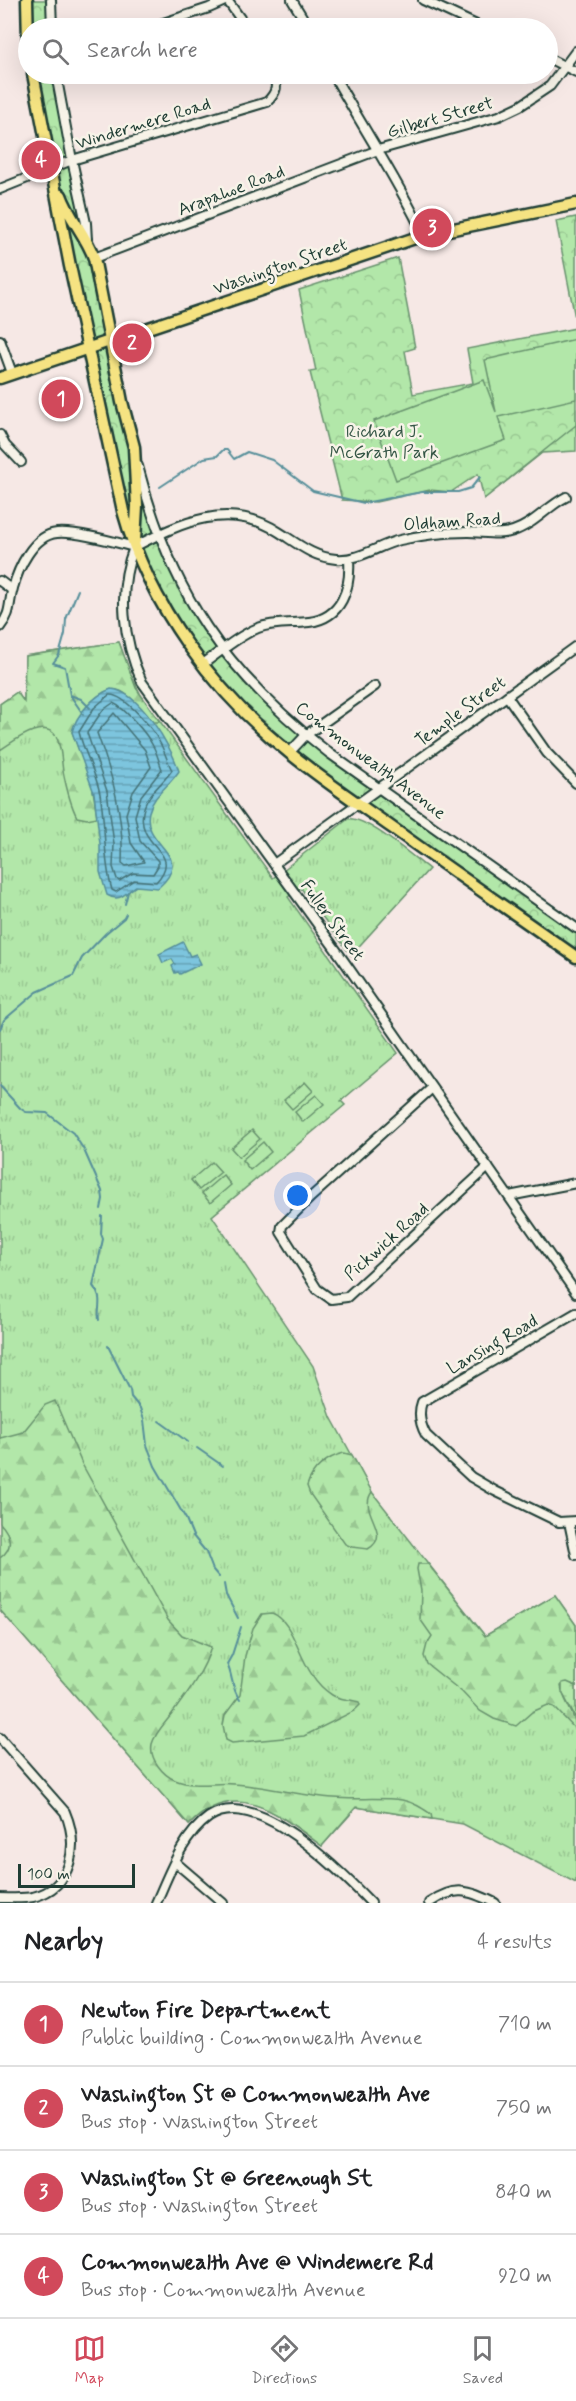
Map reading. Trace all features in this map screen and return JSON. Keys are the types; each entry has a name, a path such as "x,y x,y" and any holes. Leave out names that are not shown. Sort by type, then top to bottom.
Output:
{"main road":[{"path":"27,0 27,18"},
{"name":"Commonwealth Avenue","path":"35,84 50,167 123,511 134,547 173,620 203,664 237,704 289,753 576,957"},
{"name":"Commonwealth Avenue","path":"50,167 67,212 87,240 94,258 122,402 134,447 137,506 134,547"},
{"name":"Washington Street","path":"0,378 424,235 576,204"}],"street":[{"path":"51,0 52,18"},
{"path":"178,18 227,0 240,18"},
{"path":"292,0 303,18"},
{"path":"427,1 462,18"},
{"name":"Gilbert Street","path":"558,76 576,51"},
{"path":"558,62 576,72"},
{"name":"Commonwealth Avenue","path":"58,84 86,223 87,240"},
{"name":"Windermere Road","path":"0,189 36,176 50,167 267,102 275,92 276,84"},
{"path":"339,84 400,186 424,235"},
{"name":"Gilbert Street","path":"378,150 499,116 537,96 552,84"},
{"name":"Arapahoe Road","path":"94,258 378,150"},
{"path":"0,340 12,373"},
{"path":"0,435 5,445 21,462"},
{"name":"Commonwealth Avenue","path":"134,447 158,535 186,594 223,650 257,690 306,735 576,928"},
{"name":"Oldham Road","path":"134,547 192,521 234,515 264,524 307,551 336,559 349,559 401,540 456,533 509,533 525,526 566,497"},
{"path":"0,627 10,613 12,590 28,553 44,537 56,532 134,547"},
{"name":"Fuller Street","path":"134,547 129,562 124,610 128,648 134,665 153,699 274,864 576,1293"},
{"path":"203,664 258,628 310,622 330,614 345,596 350,578 349,559"},
{"path":"0,580 12,590"},
{"name":"Temple Street","path":"274,864 576,646"},
{"path":"289,753 306,735 375,686"},
{"path":"507,696 547,753 576,783"},
{"name":"Pickwick Road","path":"432,1088 311,1197 282,1227 281,1232 317,1289 331,1299 347,1297 488,1167"},
{"path":"509,1196 576,1183"},
{"name":"Lansing Road","path":"572,1522 559,1522 535,1512 471,1477 426,1434 421,1426 420,1416 422,1402 576,1313"},
{"path":"572,1522 576,1555"},
{"path":"0,1738 65,1812 70,1823 74,1848 72,1859 65,1873 47,1891 25,1898 0,1898"},
{"path":"156,1903 188,1839 210,1816 228,1811 250,1812 290,1833 317,1852 370,1903"},
{"path":"176,1862 223,1903"},
{"path":"429,1903 453,1890 464,1890 495,1903"}],"green space":[{"path":"27,0 51,0 52,18 28,18"},
{"path":"35,84 57,84 148,505 206,626 292,724 576,928 576,957 289,753 203,664 134,547"},
{"path":"576,217 576,323 556,221"},
{"name":"Richard J. McGrath Park","path":"398,258 415,348 405,351 413,394 473,383 467,349 576,328 576,425 484,499 478,474 451,492 430,490 376,502 342,500 310,372 316,371 299,290"},
{"path":"576,339 576,399 498,417 506,440 396,480 374,421 484,380 496,412 485,360"},
{"path":"576,409 576,451 542,453 484,499"},
{"path":"119,642 129,671 141,695 273,878 348,819 356,820 377,830 429,869 351,955 301,888 288,897 398,1053 341,1101 345,1105 212,1216 313,1366 331,1417 372,1492 485,1636 555,1595 576,1625 576,1883 463,1824 357,1807 322,1846 273,1812 257,1805 241,1802 224,1803 207,1811 189,1825 0,1610 0,704 17,692 24,702 25,656"},
{"path":"119,642 136,688 160,722 153,722 131,699 117,690 109,690 100,694 90,704 72,732 92,784 97,817 87,819 77,817 68,795 60,748 55,735 43,729 33,731 0,750 0,704 17,692 24,702 25,656"},
{"path":"305,1082 313,1091 292,1109 284,1100"},
{"path":"316,1095 324,1104 303,1122 295,1112"},
{"path":"252,1130 260,1139 239,1157 231,1148"},
{"path":"263,1142 271,1152 250,1170 242,1160"},
{"path":"212,1162 221,1172 199,1190 191,1180"},
{"path":"223,1175 231,1185 210,1203 202,1193"},
{"path":"55,1401 82,1464 168,1620 182,1635 211,1647 194,1682 153,1740 153,1755 162,1770 175,1780 190,1784 247,1785 334,1798 402,1800 431,1814 432,1819 356,1807 322,1846 290,1822 257,1806 240,1802 223,1804 206,1811 189,1825 0,1610 0,1558 9,1546 9,1537 0,1523 0,1438 23,1432 45,1405"},
{"path":"344,1453 352,1455 372,1492 369,1507 377,1530 377,1537 375,1543 368,1549 345,1544 310,1494 307,1486 312,1474 321,1465 332,1457"},
{"path":"418,1564 428,1564 485,1636 555,1595 576,1625 576,1686 571,1684 561,1686 574,1718 576,1730 554,1707 548,1705 532,1712 516,1726 494,1719 480,1711 462,1692 427,1664 424,1656 432,1636 420,1619 421,1591"},
{"path":"272,1613 288,1627 312,1675 321,1686 335,1697 359,1702 360,1705 354,1711 304,1736 232,1743 226,1740 223,1725 225,1715 240,1695 245,1656 253,1628 262,1614"},
{"path":"567,1682 576,1686 576,1719 562,1692 562,1683"}],"water":[{"path":"111,689 122,692 143,709 169,748 179,771 154,800 149,812 149,824 153,833 170,858 172,867 168,876 158,888 136,886 119,898 107,895 100,872 100,844 94,793 72,732 77,719 87,706 98,696"},
{"path":"183,942 190,956 196,954 201,964 180,974 175,973 172,966 175,964 172,959 163,963 159,954"}],"waterway":[{"path":"160,487 204,458 217,456 223,450 227,450 234,459 247,452 272,460 313,491 364,503 422,492 458,492 471,488 480,477"},
{"path":"78,590 66,619 65,634 59,655 53,663 65,667 70,695 83,714"},
{"path":"70,695 81,699 90,708"},
{"path":"125,904 128,892"},
{"path":"0,1029 4,1020 37,992 73,976 82,958 126,914"},
{"path":"0,1086 21,1109 26,1112 47,1113 73,1133 84,1150 102,1191 101,1209"},
{"path":"99,1320 99,1299 93,1286 103,1239 102,1216"},
{"path":"108,1346 130,1390 131,1397 140,1408 147,1445 155,1466 186,1519 193,1536 206,1552 213,1570 219,1577"},
{"path":"159,1421 188,1442"},
{"path":"197,1448 223,1466"},
{"path":"224,1584 226,1595 238,1618"},
{"path":"240,1700 227,1664 241,1627"}],"place":[{"name":"Commonwealth Ave @ Windemere Rd","path":"41,160"},
{"name":"Washington St @ Greenough St","path":"432,228"},
{"name":"Washington St @ Commonwealth Ave","path":"132,343"},
{"name":"Newton Fire Department","path":"61,399"}]}
